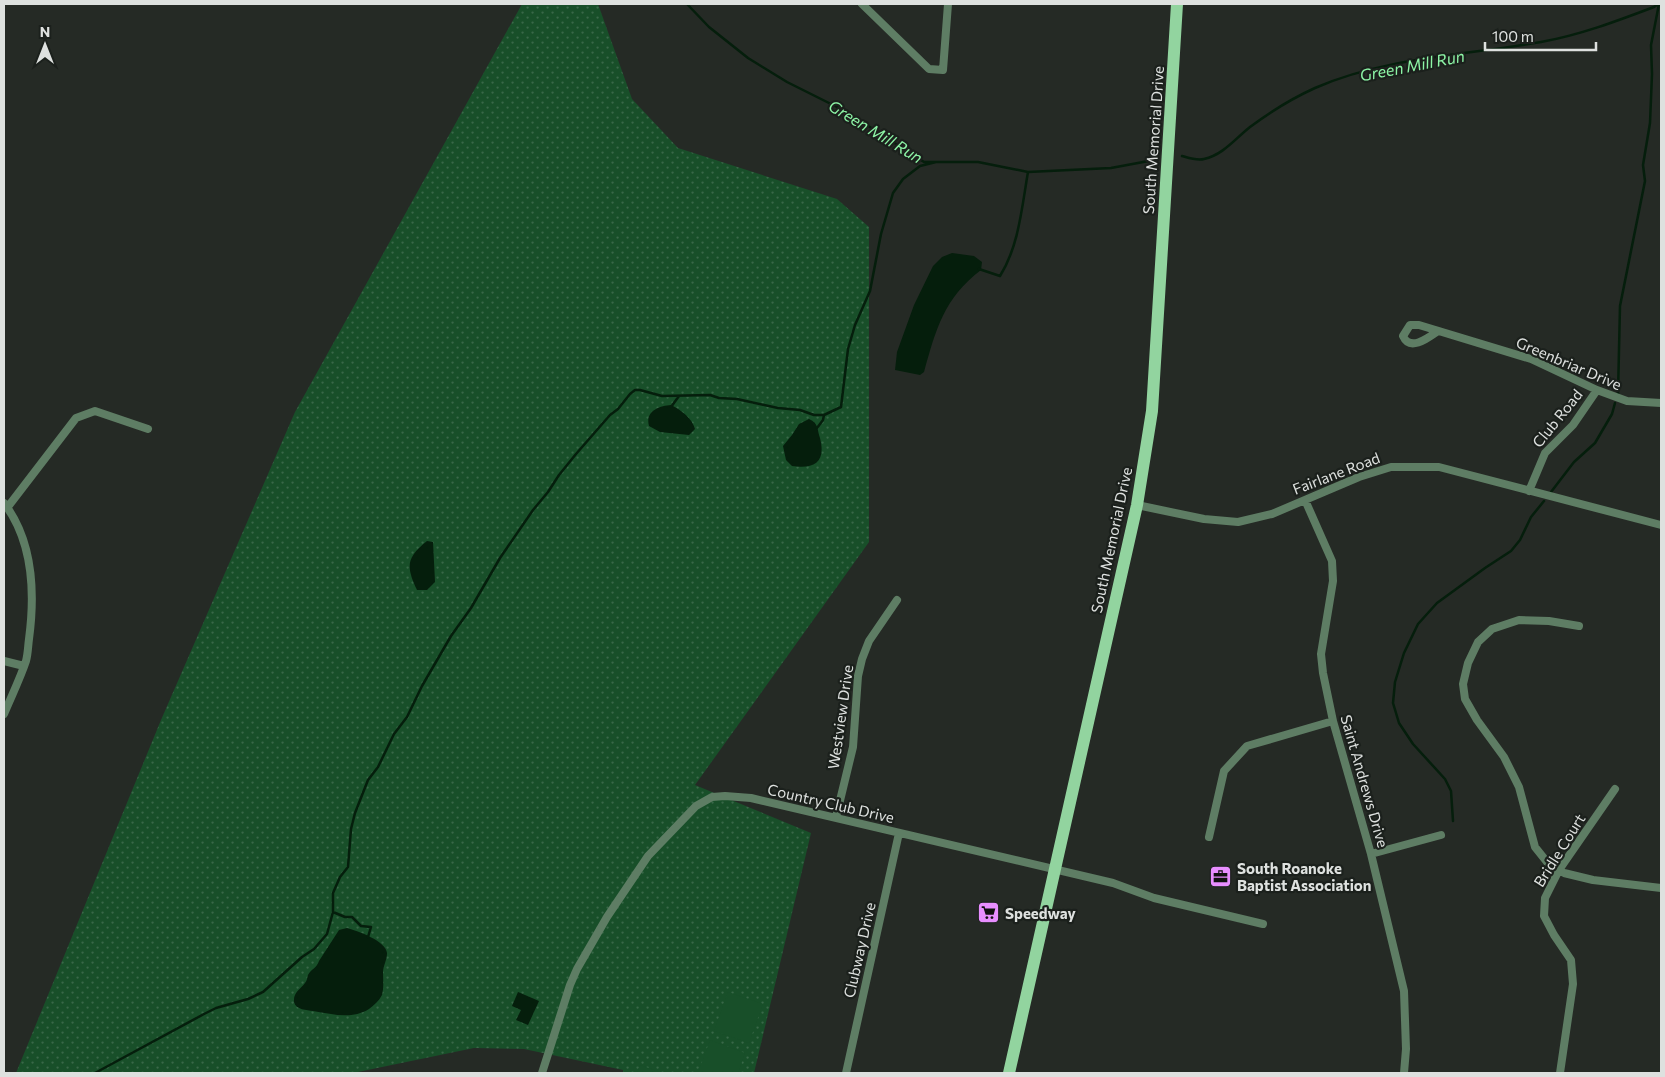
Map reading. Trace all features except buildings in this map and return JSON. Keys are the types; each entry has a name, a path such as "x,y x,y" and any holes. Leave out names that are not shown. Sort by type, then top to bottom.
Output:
{"main road":[{"name":"South Memorial Drive","path":"1008,1073 1137,505 1152,411 1178,4"}],"street":[{"path":"862,4 929,69 943,70 948,4"},
{"name":"Greenbriar Drive","path":"1438,331 1531,359 1597,390 1627,401 1661,403"},
{"name":"Club Road","path":"1529,491 1545,452 1573,425 1597,390"},
{"path":"4,714 26,661 32,614 32,591 28,557 19,532 5,506 76,418 95,412 148,428"},
{"name":"Fairlane Road","path":"1137,505 1204,519 1238,522 1272,514 1359,477 1391,467 1439,468 1661,525"},
{"name":"Saint Andrews Drive","path":"1305,500 1332,562 1333,581 1321,654 1323,673 1333,721 1371,854 1404,991 1406,1049 1404,1073"},
{"name":"Westview Drive","path":"836,817 853,747 858,676 862,659 869,641 897,600"},
{"path":"1579,626 1550,621 1518,620 1492,629 1478,642 1468,663 1464,684 1465,699 1477,720 1504,758 1518,787 1535,847 1547,862 1564,873 1593,880 1661,888"},
{"path":"4,661 24,666"},
{"path":"1209,837 1224,771 1247,746 1333,721"},
{"name":"Bridle Court","path":"1560,1073 1573,984 1571,960 1544,916 1545,898 1559,870 1615,789"},
{"name":"Country Club Drive","path":"542,1073 564,999 588,948 648,856 696,806 712,797 736,796 836,817 1113,882 1154,898 1263,924"},
{"name":"Clubway Drive","path":"846,1073 899,833"},
{"path":"1371,854 1442,834"}],"green space":[{"path":"522,4 598,4 632,99 678,148 837,199 869,227 869,542 695,785 811,833 754,1073 623,1073 623,1070 524,1049 474,1048 353,1073 16,1073 161,720 295,412"},
{"path":"728,992 763,1004 749,1043 714,1031"},
{"path":"710,1040 745,1053 738,1073 698,1073"},
{"path":"640,1065 663,1073 637,1073"}],"shaded area":[{"path":"952,253 974,256 982,262 981,270 958,292 943,315 924,372 920,375 895,370 897,352 914,305 933,266 942,257"},
{"path":"671,405 691,421 695,429 689,435 660,432 649,426 649,417 654,410"},
{"path":"809,419 815,423 818,430 821,446 820,458 813,465 792,466 786,460 783,446 799,424"},
{"path":"427,541 433,542 435,582 427,590 417,590 411,575 410,563 415,552"},
{"path":"347,928 371,937 382,944 387,953 383,970 381,997 369,1009 349,1015 335,1015 299,1008 294,1002 296,993 306,982 309,973 317,965 339,930"},
{"path":"518,992 539,1001 528,1025 516,1020 521,1010 512,1006"}],"waterway":[{"name":"Green Mill Run","path":"687,4 709,27 748,58 787,82 845,111 924,162 978,162 1028,172 1111,168 1154,160"},
{"name":"Green Mill Run","path":"1182,156 1201,160 1211,157 1229,146 1250,127 1298,96 1342,78 1398,63 1556,39 1584,32 1658,4"},
{"path":"1618,394 1620,306 1645,181 1643,165 1650,123 1651,45 1659,4"},
{"path":"95,1073 216,1008 248,999 263,992 302,957 314,949 327,934 333,912 333,893 340,877 348,867 351,829 368,780 378,767 394,734 407,717 422,686 451,636 471,608 500,558 559,475 630,394 635,390 640,390 662,396 710,395 778,408 800,410 814,415 824,415 841,407 848,349 855,325 870,291 881,234 893,193 903,179 920,166 936,162"},
{"path":"979,269 1000,276 1016,239 1028,172"},
{"path":"671,407 679,396"},
{"path":"1551,492 1574,462 1595,443 1612,414 1615,403"},
{"path":"817,428 824,415"},
{"path":"1453,821 1451,791 1445,779 1413,744 1399,723 1393,703 1395,682 1404,653 1418,624 1437,603 1511,551 1520,540 1531,517 1544,501"},
{"path":"333,912 345,917 352,917 361,926 371,927 368,937"}],"place":[{"name":"South Roanoke Baptist Association","path":"1221,877"},
{"name":"Speedway","path":"989,913"}]}
